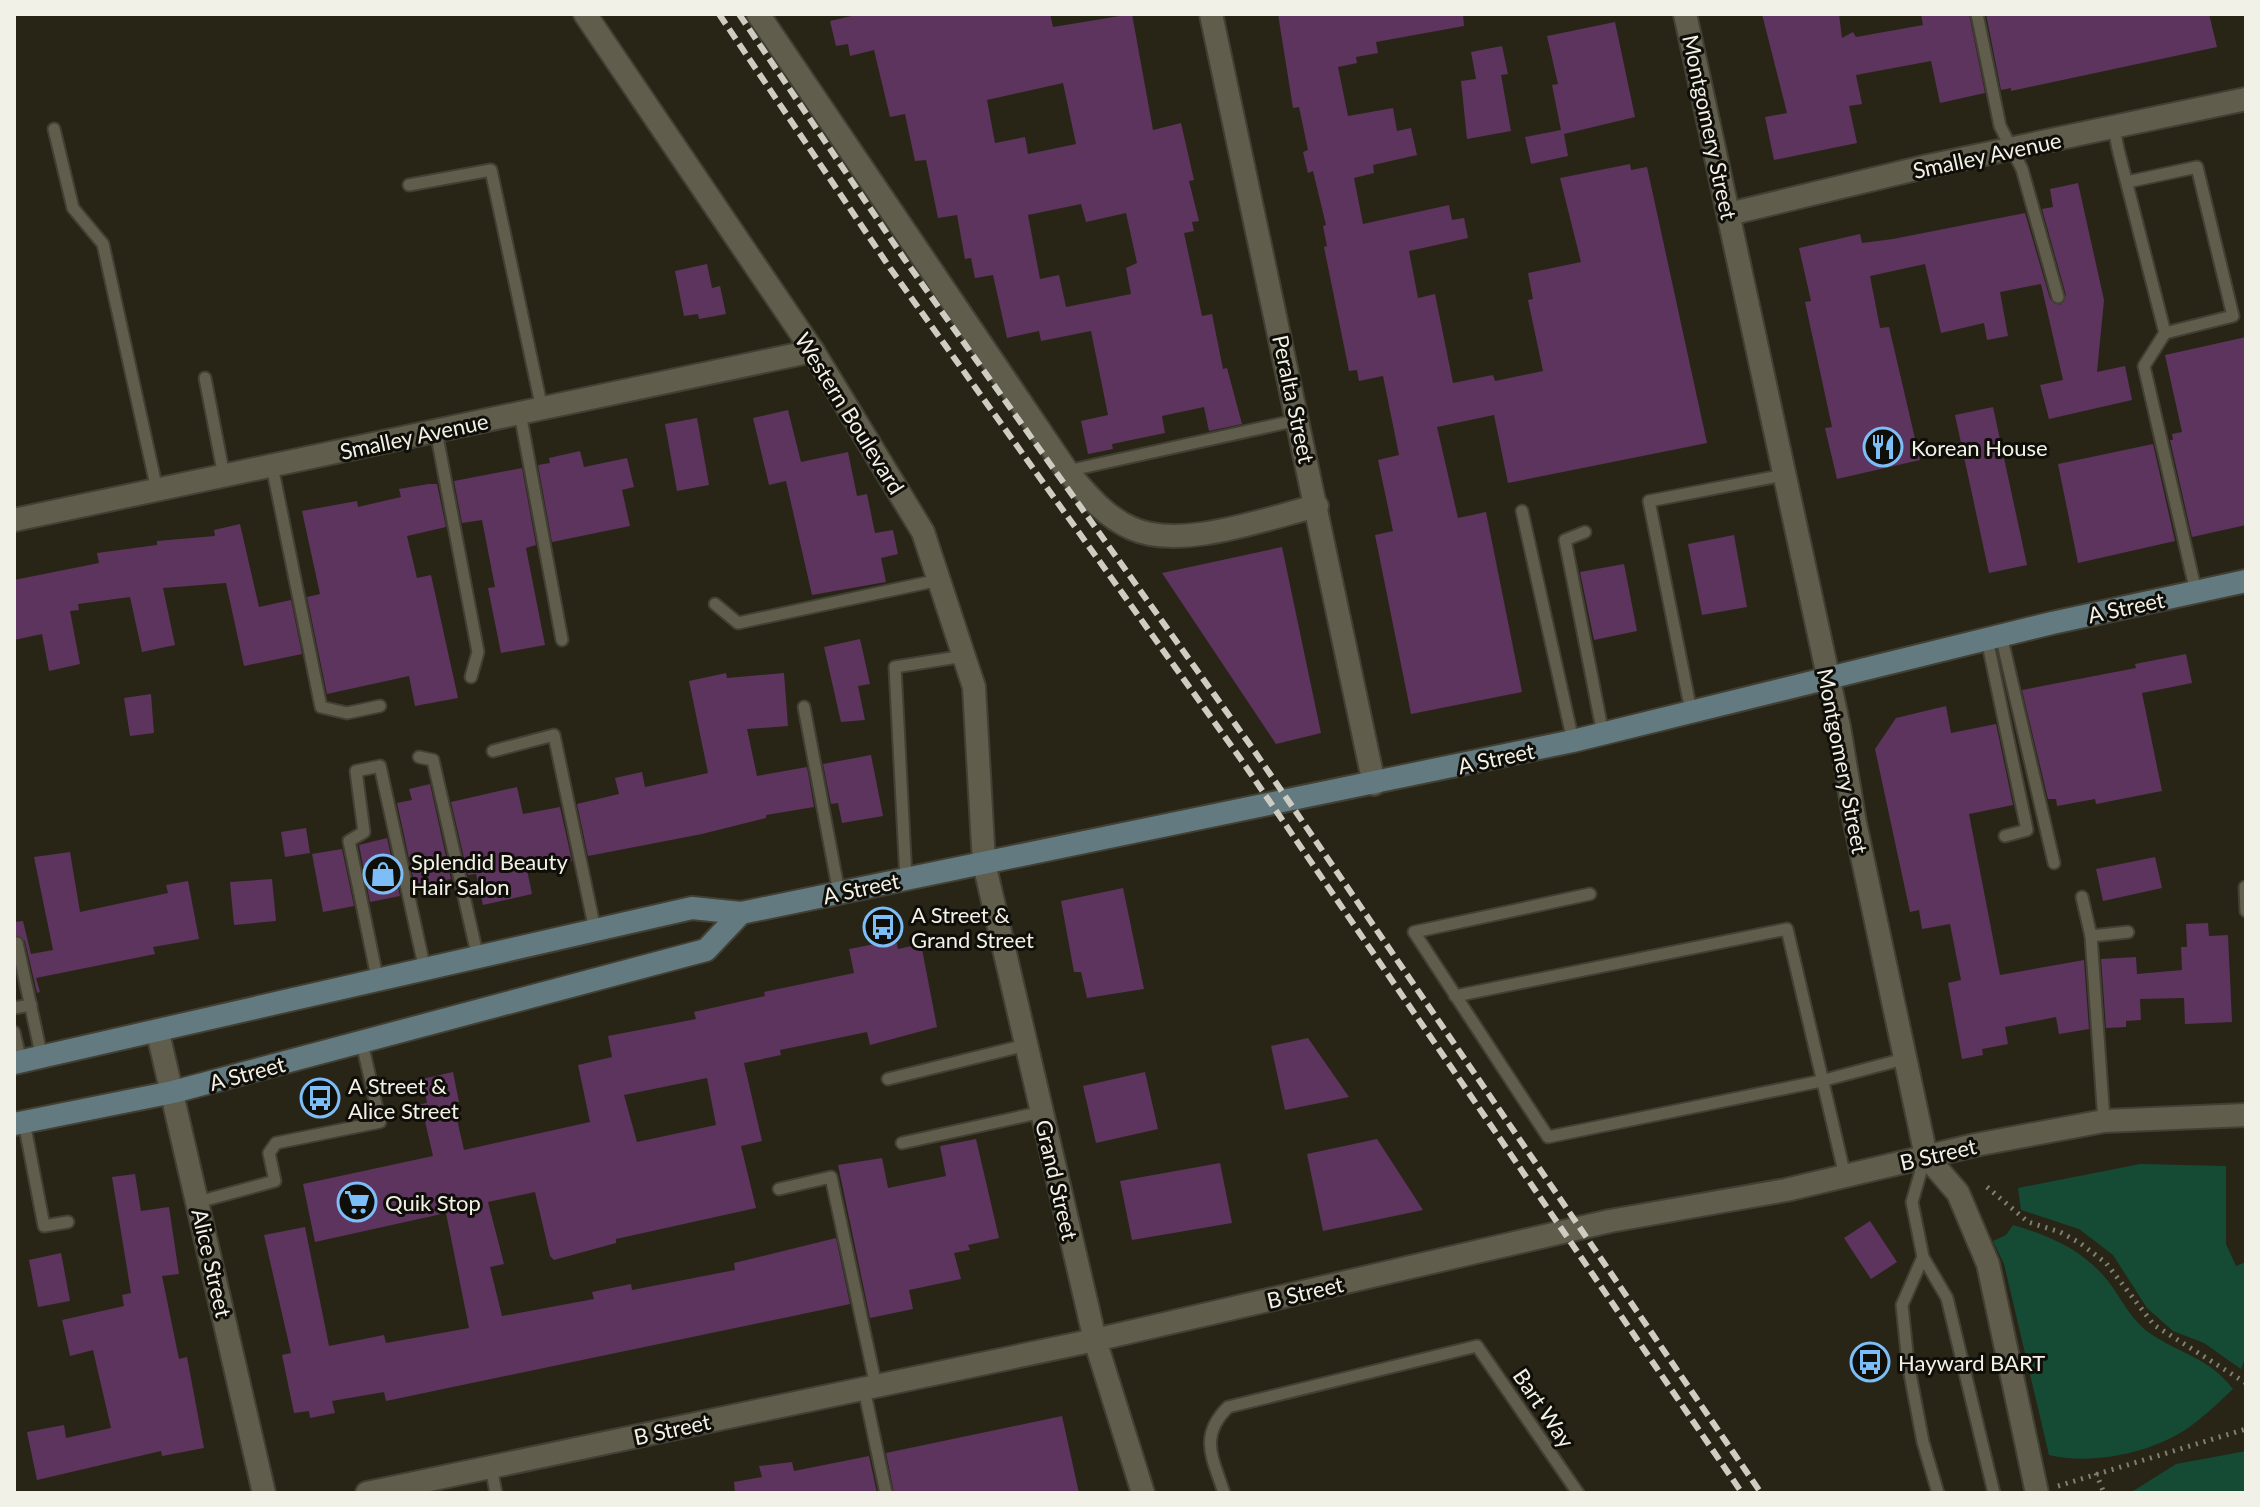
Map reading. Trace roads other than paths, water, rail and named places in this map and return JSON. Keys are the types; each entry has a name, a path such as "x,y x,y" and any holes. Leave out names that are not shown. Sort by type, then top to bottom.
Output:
{"main road":[{"name":"A Street","path":"26,1061 692,908 741,913 1573,741 1994,637 2246,581"},
{"name":"A Street","path":"19,1123 173,1092 706,950 741,913"}],"street":[{"name":"Western Boulevard","path":"585,14 813,351 923,532 974,687 984,863"},
{"path":"758,14 1067,471 1096,504 1131,529 1167,537 1197,534 1317,506"},
{"name":"Peralta Street","path":"1211,14 1374,784"},
{"name":"Montgomery Street","path":"1685,14 1926,1156 1958,1193 1988,1264 2045,1490"},
{"name":"Smalley Avenue","path":"1729,214 1928,166 2245,104"},
{"name":"Smalley Avenue","path":"14,520 813,351"},
{"name":"Grand Street","path":"984,863 1095,1340 1143,1493"},
{"name":"Alice Street","path":"158,1033 264,1493"},
{"name":"B Street","path":"367,1493 1095,1340 1610,1221 1845,1176 1926,1156 2104,1121 2246,1115"}],"lane":[{"path":"1977,14 2000,126 2015,150 2058,297"},
{"path":"2114,128 2165,333"},
{"path":"54,129 73,208 103,244 157,490"},
{"path":"2127,182 2197,167 2233,316 2165,333 2144,366 2196,592"},
{"path":"409,185 491,170 531,411 562,640"},
{"path":"205,378 224,476"},
{"path":"1067,471 1299,420"},
{"path":"436,431 478,652 471,677"},
{"path":"272,466 321,707 347,713 380,706"},
{"path":"1691,711 1649,501 1784,475"},
{"path":"1522,511 1573,741"},
{"path":"1585,532 1565,540 1603,734"},
{"path":"715,604 738,623 939,580"},
{"path":"1994,637 2027,830 2005,836"},
{"path":"1994,637 2054,863"},
{"path":"906,879 895,667 964,656"},
{"path":"804,707 839,893"},
{"path":"493,751 554,735 595,930"},
{"path":"419,757 433,760 478,958"},
{"path":"378,982 349,841 364,832 356,771 380,766 425,971"},
{"path":"2245,887 2246,911"},
{"path":"1590,894 1414,932 1548,1137 1821,1081 1904,1059"},
{"path":"2082,897 2091,936 2104,1121"},
{"path":"1455,996 1787,929 1845,1176"},
{"path":"2091,936 2128,932"},
{"path":"14,944 17,943 31,1005 26,1061"},
{"path":"14,1008 31,1005"},
{"path":"14,1032 26,1061"},
{"path":"198,1202 275,1181 269,1153 276,1143 380,1122 362,1043"},
{"path":"888,1079 1026,1045"},
{"path":"902,1143 1042,1112"},
{"path":"19,1123 44,1226 68,1222"},
{"path":"1926,1156 1912,1202 1923,1257 1947,1298 1994,1493"},
{"path":"779,1189 831,1177 870,1387 886,1493"},
{"path":"1923,1257 1902,1305 1918,1416 1938,1493"},
{"name":"Bart Way","path":"1224,1493 1208,1441 1215,1420 1228,1407 1477,1346 1578,1493"},
{"path":"491,1467 496,1493"}],"railway":[{"path":"719,14 890,268 1240,758 1742,1493"},
{"path":"739,14 905,260 1253,749 1761,1493"}],"place":[{"name":"Korean House","path":"1883,447"},
{"name":"Splendid Beauty Hair Salon","path":"383,874"},
{"name":"A Street & Grand Street","path":"883,927"},
{"name":"A Street & Alice Street","path":"320,1098"},
{"name":"Quik Stop","path":"357,1202"},
{"name":"Hayward BART","path":"1870,1362"}]}
